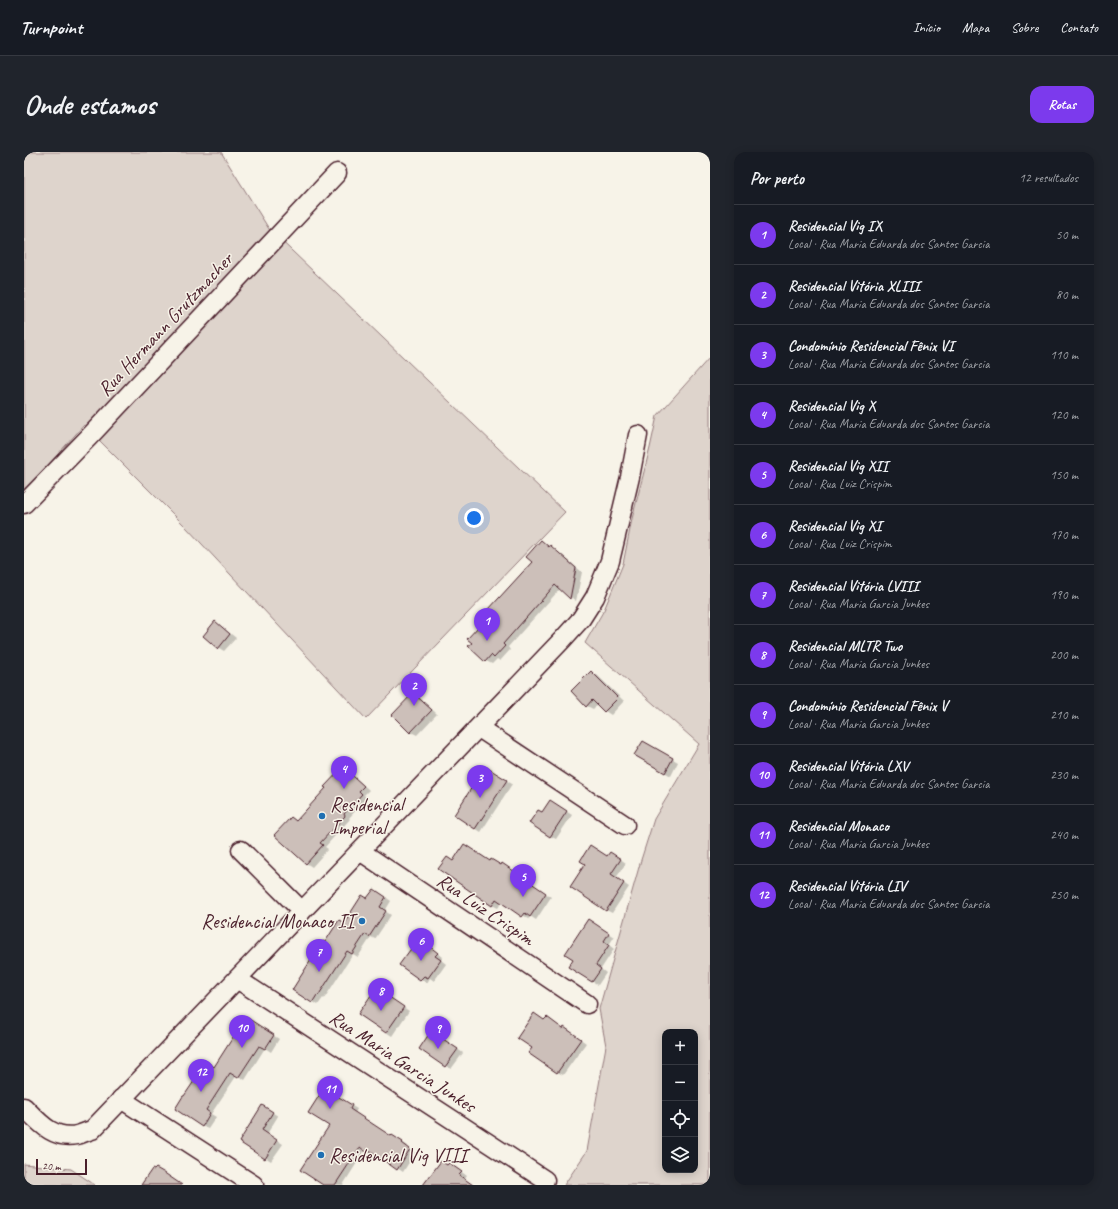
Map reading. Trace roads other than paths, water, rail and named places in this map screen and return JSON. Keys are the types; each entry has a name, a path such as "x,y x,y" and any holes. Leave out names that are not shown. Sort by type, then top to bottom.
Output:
{"street":[{"name":"Rua Hermann Grutzmacher","path":"24,504 337,173"},
{"path":"24,1107 45,1129 62,1135 77,1135 92,1130 121,1098 563,640 581,619 595,597 610,561 630,477 638,435"},
{"path":"479,728 625,825"},
{"path":"241,850 302,911"},
{"name":"Rua Luiz Crispim","path":"360,851 587,1004"},
{"name":"Rua Maria Garcia Junkes","path":"237,979 545,1180"},
{"path":"121,1098 254,1185"}],"place":[{"name":"Residencial Vig IX","path":"487,641"},
{"name":"Residencial Vitória XLIII","path":"414,706"},
{"name":"Residencial Vig X","path":"344,789"},
{"name":"Condomínio Residencial Fênix VI","path":"480,798"},
{"name":"Residencial Imperial","path":"322,816"},
{"name":"Residencial Vig XII","path":"523,897"},
{"name":"Residencial Monaco II","path":"362,921"},
{"name":"Residencial Vig XI","path":"421,961"},
{"name":"Residencial Vitória LVIII","path":"319,972"},
{"name":"Residencial MLTR Two","path":"381,1011"},
{"name":"Residencial Vitória LXV","path":"242,1048"},
{"name":"Condomínio Residencial Fênix V","path":"438,1049"},
{"name":"Residencial Vitória LIV","path":"201,1092"},
{"name":"Residencial Monaco","path":"330,1109"},
{"name":"Residencial Vig VIII","path":"321,1155"}]}
